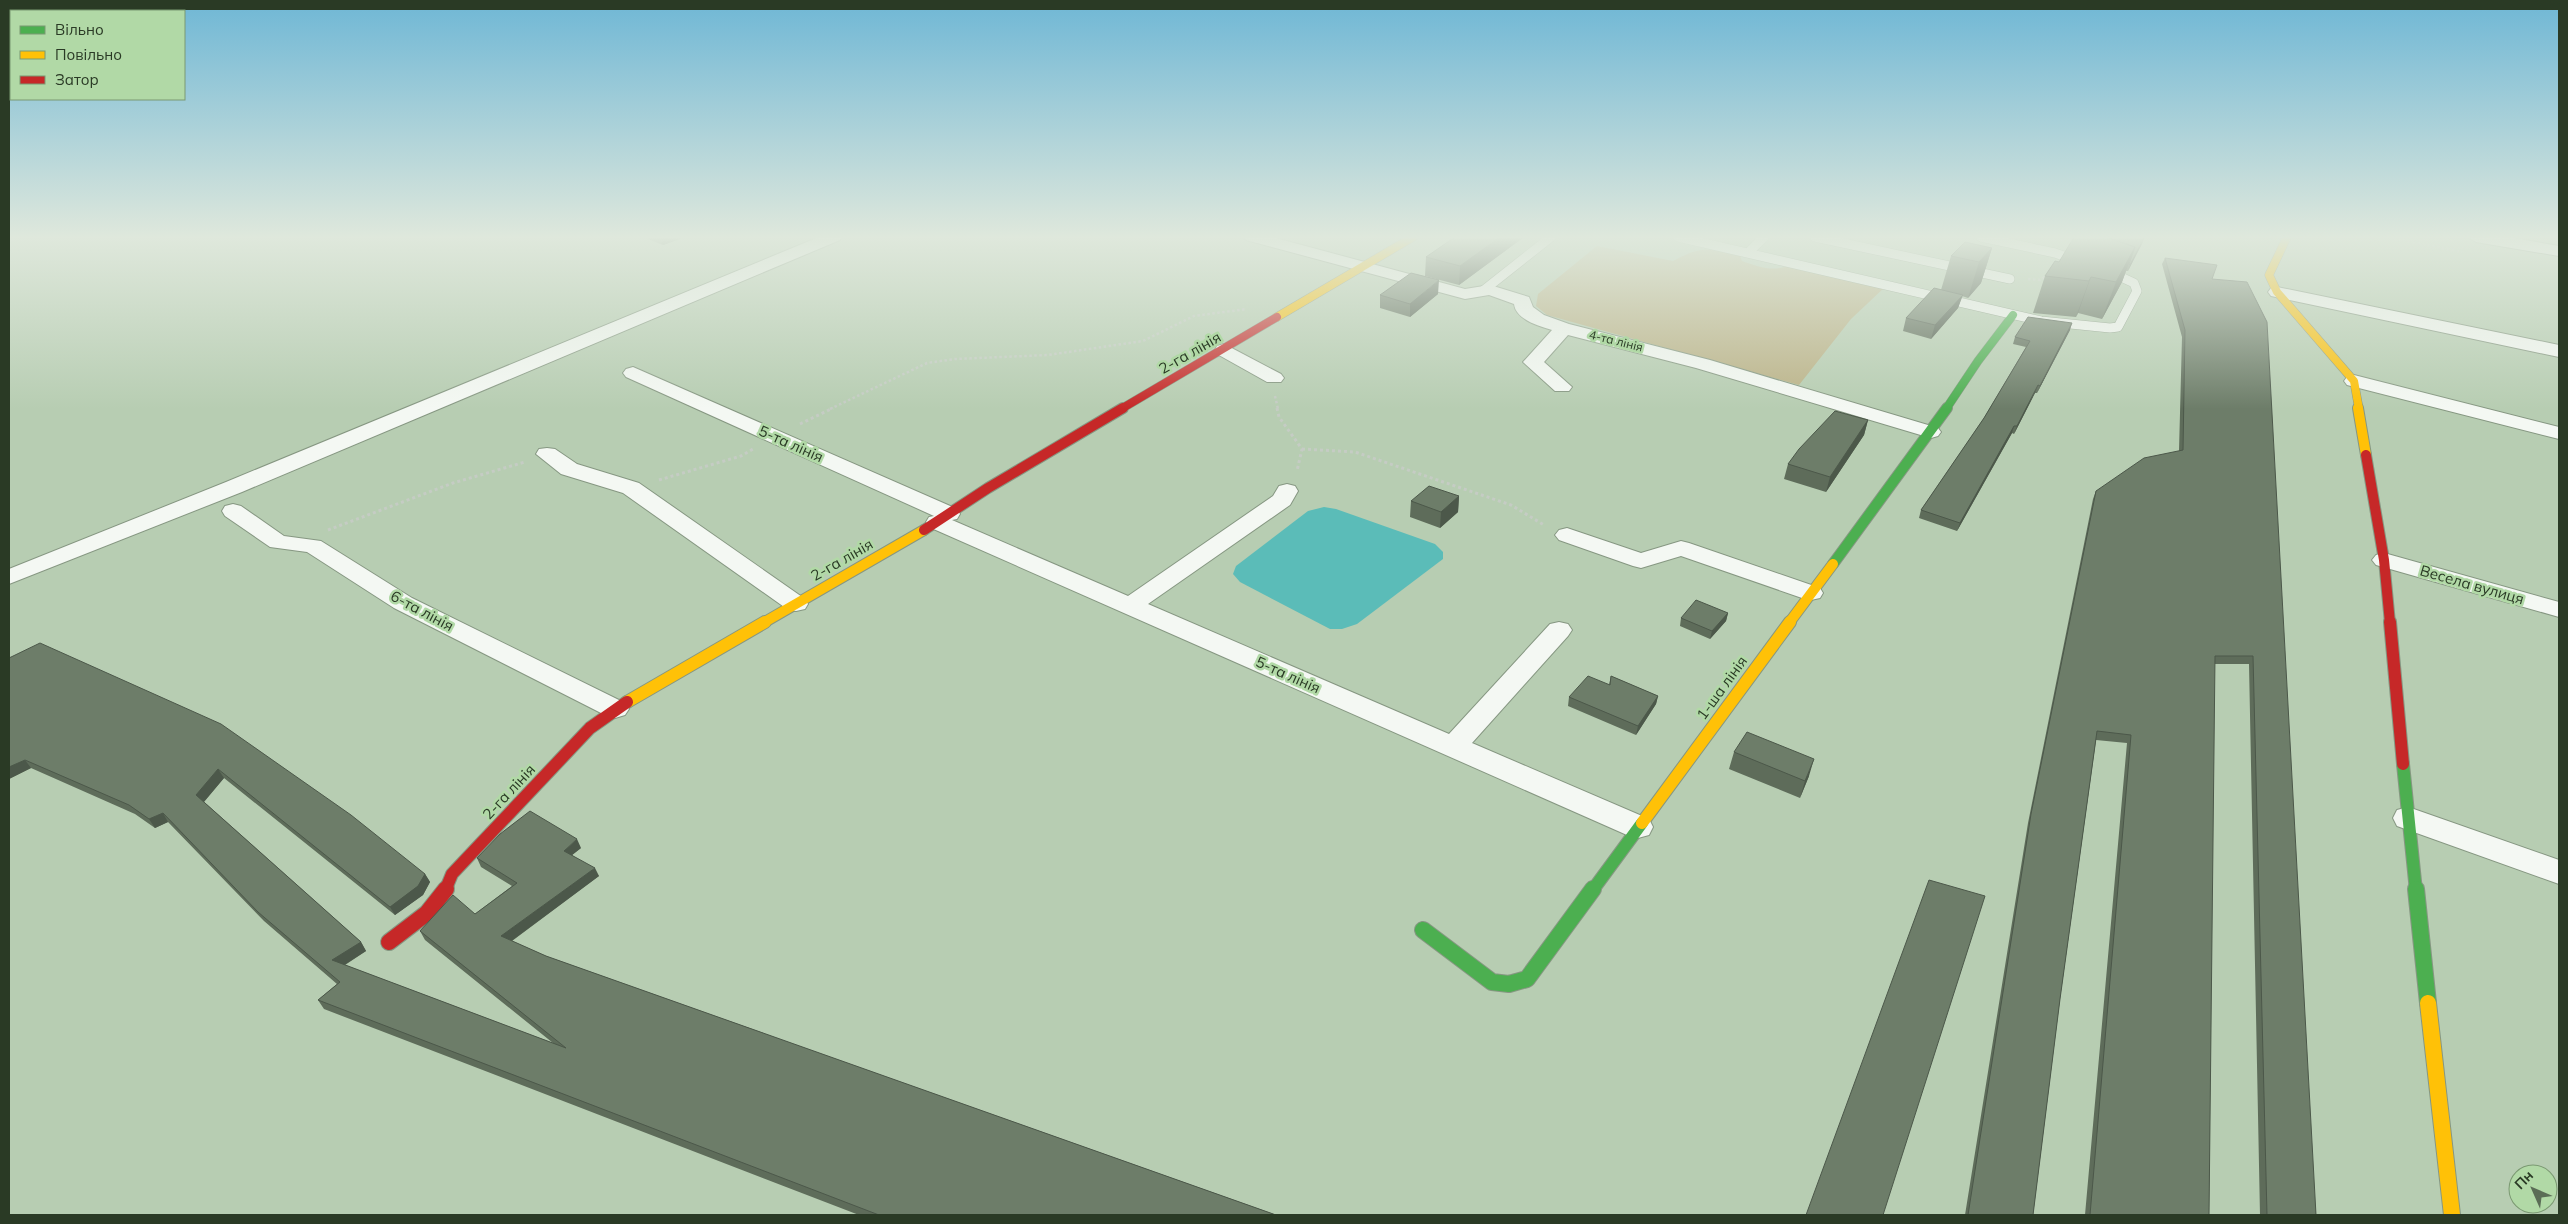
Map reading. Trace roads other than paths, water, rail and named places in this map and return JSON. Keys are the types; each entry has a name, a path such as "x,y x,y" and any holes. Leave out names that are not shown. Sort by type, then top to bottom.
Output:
{"street":[{"path":"9,577 234,487 699,294"},
{"name":"2-га лінія","path":"390,942 437,906 450,887 452,874 590,728 615,709 943,518 988,488 1319,294"},
{"name":"4-та лінія","path":"1499,294 1523,301 1524,309 1538,319 1563,328 1703,364 1930,432"},
{"path":"2279,294 2354,382 2384,560 2408,818 2452,1215"},
{"path":"2287,294 2559,351"},
{"name":"1-ша лінія","path":"1422,930 1492,982 1509,984 1527,979 1930,432 1978,361 2013,316"},
{"path":"1562,387 1533,362 1557,338 1563,328"},
{"path":"1224,350 1274,378"},
{"name":"5-та лінія","path":"633,373 776,437 1130,606 1638,827"},
{"path":"2354,382 2559,433"},
{"path":"551,456 569,469 631,488 796,604"},
{"path":"1130,606 1282,500 1287,490"},
{"name":"6-та лінія","path":"233,511 278,542 313,546 403,604 615,709"},
{"path":"1567,535 1641,561 1681,548 1811,593"},
{"name":"Весела вулиця","path":"2384,560 2559,610"},
{"path":"1453,747 1559,630"},
{"path":"2408,818 2559,872"}],"lane":[{"path":"1922,294 2013,316 2084,326 2118,327 2134,294"}],"water":[{"path":"1324,507 1336,509 1435,544 1443,552 1443,559 1357,624 1342,629 1330,629 1240,582 1233,574 1236,566 1308,511"}]}
